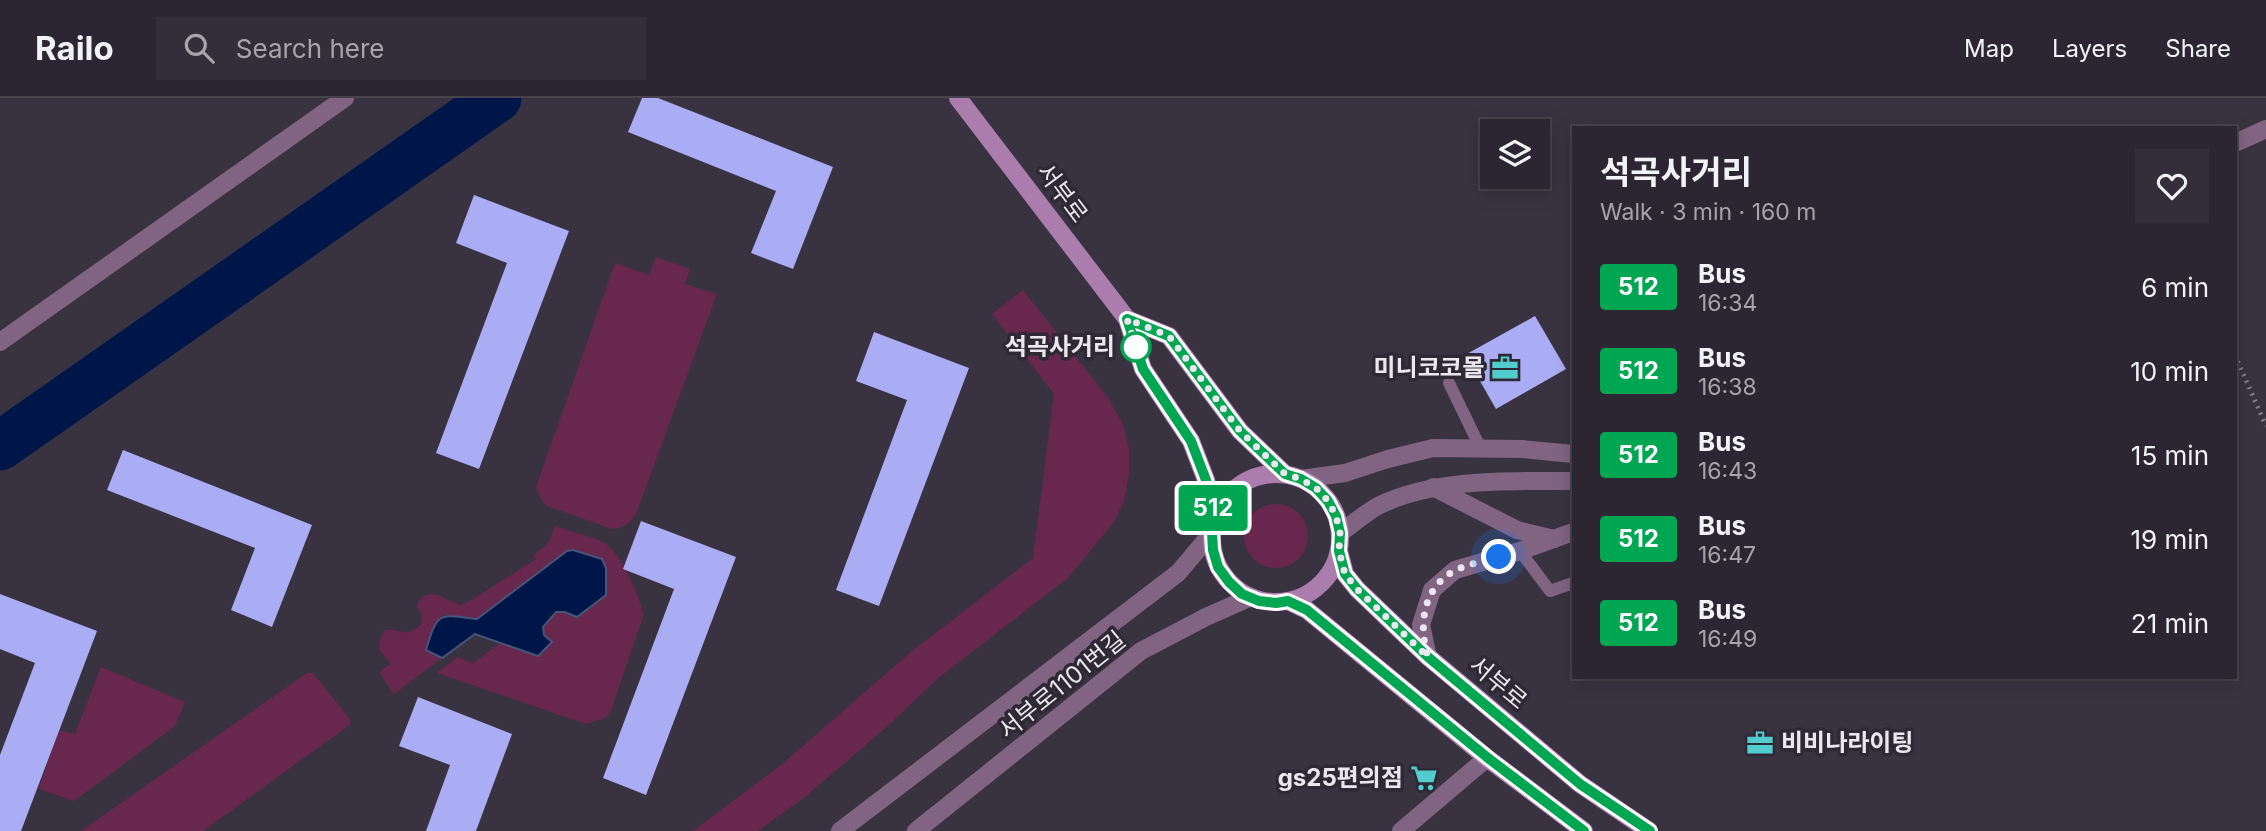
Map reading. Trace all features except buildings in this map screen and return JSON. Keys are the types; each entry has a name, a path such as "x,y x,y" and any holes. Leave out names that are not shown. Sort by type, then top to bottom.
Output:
{"main road":[{"name":"서부로","path":"958,98 1127,319 1143,369 1191,441 1206,480 1214,524"},
{"path":"1127,319 1169,336 1240,431 1293,477 1316,488 1328,501 1336,516 1340,542 1334,567 1324,582 1310,593 1276,603 1242,594 1218,567 1213,550 1214,524 1224,500 1243,483 1267,474 1293,477"},
{"name":"서부로","path":"1340,542 1345,574 1357,589 1428,657 1580,784 1649,831"},
{"path":"1288,601 1307,610 1488,758 1584,831"}],"street":[{"path":"0,342 345,98"},
{"path":"2237,143 2266,129"},
{"path":"1293,477 1345,474 1388,459 1433,448 1572,454"},
{"path":"1340,542 1380,505 1433,487 1572,481"},
{"path":"1433,487 1517,530 1554,539"},
{"path":"840,831 1178,573 1214,524"},
{"path":"1428,657 1422,625 1432,590 1455,570 1572,532"},
{"name":"서부로1101번길","path":"916,831 1141,651 1251,597"},
{"path":"1401,831 1488,758"}],"lane":[{"path":"1449,383 1481,449"},
{"path":"1520,551 1550,591 1572,583"}],"path":[{"path":"2237,360 2266,426"}],"shaded area":[{"path":"656,257 690,269 685,284 717,294 636,514 626,525 612,529 547,506 536,487 615,263 649,275"},
{"path":"1023,290 1109,399 1122,422 1129,448 1129,473 1124,501 1114,522 1068,578 937,679 890,724 805,797 758,831 693,831 781,765 912,651 1033,558 1054,394 992,314"},
{"path":"1276,504 1288,506 1299,513 1306,524 1306,548 1299,559 1288,566 1276,568 1264,566 1253,559 1246,548 1244,536 1246,524 1253,513 1264,506"},
{"path":"555,526 603,542 610,547 628,575 644,614 611,711 605,718 586,724 437,673 457,657 473,663 500,643 538,656 544,635 543,627 556,611 578,617 605,595 567,551 477,619 445,615 439,619 431,654 442,658 394,694 380,674 382,669 391,664 379,650 384,630 408,632 417,628 422,623 422,615 417,606 425,595 436,595 461,605 475,598 536,559 533,556 549,542"},
{"path":"101,667 185,702 175,726 74,801 39,789 58,730 75,734"},
{"path":"307,673 313,673 351,724 203,831 81,831"}],"water":[{"path":"573,550 602,559 606,568 606,595 577,617 556,612 543,627 544,635 552,642 538,656 475,634 442,658 426,650 437,622 442,618 477,619 567,551"}],"waterway":[{"path":"0,446 497,98"}],"bus line":[{"name":"512","path":"1584,831 1488,758 1307,610 1288,601 1259,601 1242,594 1229,582 1218,567 1213,550 1215,516 1206,480 1191,441 1143,369 1127,319 1169,336 1240,431 1285,474 1316,488 1328,501 1336,516 1340,533 1339,551 1345,574 1357,589 1428,657 1580,784 1650,831"}],"place":[{"name":"석곡사거리","path":"1136,347"},
{"name":"미니코코몰","path":"1505,368"},
{"name":"비비나라이팅","path":"1760,743"},
{"name":"gs25편의점","path":"1424,778"}],"route":[{"path":"1136,347 1138,352 1127,319 1169,336 1240,431 1285,474 1316,488 1328,501 1336,516 1340,533 1339,551 1345,574 1357,589 1428,657 1422,625 1432,590 1455,570 1499,557"}]}
